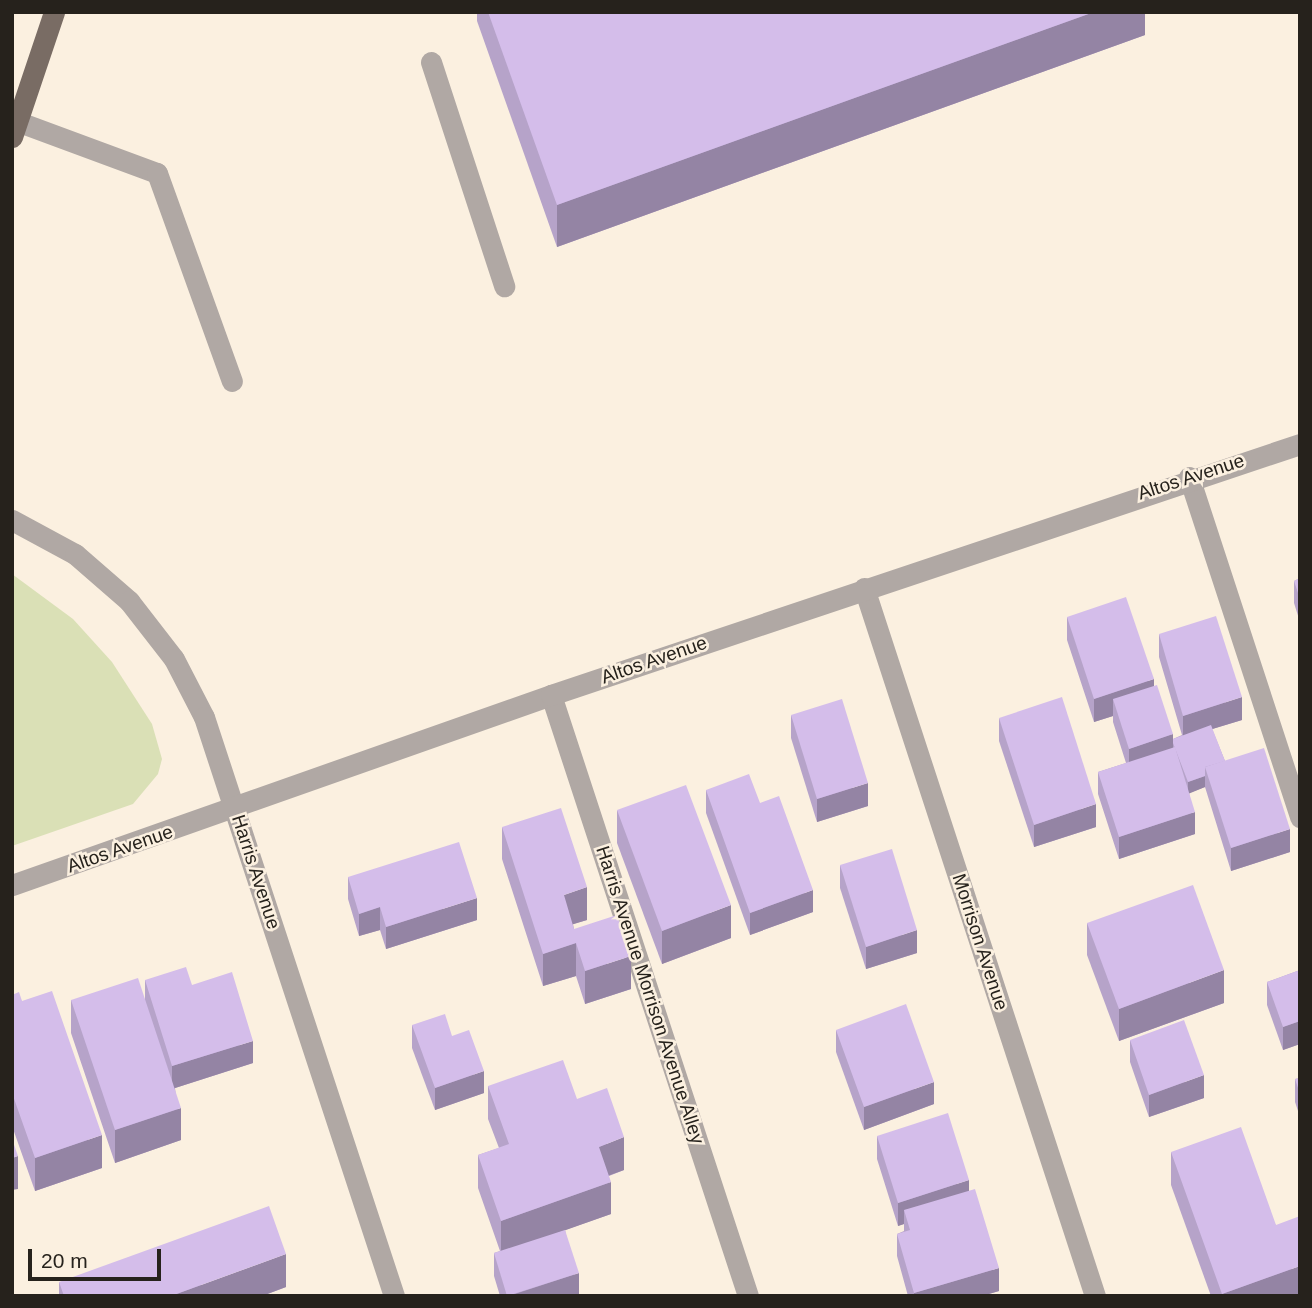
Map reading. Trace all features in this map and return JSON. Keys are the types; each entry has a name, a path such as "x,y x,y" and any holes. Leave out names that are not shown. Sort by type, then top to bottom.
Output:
{"main road":[{"path":"16,130 54,12"}],"street":[{"path":"431,62 504,286"},
{"path":"16,130 157,173 232,381"},
{"name":"Altos Avenue","path":"12,885 236,810 551,695 1189,477 1300,444"},
{"path":"1189,477 1300,817"},
{"name":"Harris Avenue","path":"12,520 75,554 114,587 174,659 204,717 394,1296"},
{"name":"Morrison Avenue","path":"864,588 1095,1296"},
{"name":"Harris Avenue Morrison Avenue Alley","path":"551,695 748,1296"}],"green space":[{"path":"12,574 73,619 112,662 152,724 162,759 158,774 133,804 12,846"}],"building":[{"path":"488,12 1094,12 557,205"},
{"path":"1300,578 1300,599 1294,581"},
{"path":"1126,597 1154,679 1094,699 1067,617"},
{"path":"1216,616 1242,697 1183,716 1159,634"},
{"path":"1157,685 1173,734 1129,749 1113,699"},
{"path":"1062,697 1096,804 1034,825 999,718"},
{"path":"842,699 868,783 817,799 791,715"},
{"path":"1211,725 1225,761 1205,767 1205,776 1188,782 1173,739"},
{"path":"1175,747 1195,812 1119,837 1098,772"},
{"path":"1264,748 1290,829 1231,848 1205,767"},
{"path":"749,774 760,803 779,796 813,890 750,913 706,790"},
{"path":"686,785 731,905 662,931 617,810"},
{"path":"561,808 587,887 564,895 574,929 617,915 631,956 585,971 576,943 543,954 502,827"},
{"path":"459,842 477,898 386,927 380,907 359,914 348,877"},
{"path":"892,849 917,930 866,947 840,865"},
{"path":"1193,885 1224,970 1119,1009 1087,923"},
{"path":"186,967 192,985 232,972 253,1041 172,1066 145,980"},
{"path":"1300,970 1300,1021 1283,1027 1267,982"},
{"path":"138,978 181,1108 115,1130 71,1000"},
{"path":"52,991 102,1135 35,1158 12,1093 12,995 19,992 22,1001"},
{"path":"906,1004 934,1082 864,1107 836,1030"},
{"path":"445,1014 452,1036 469,1030 484,1071 435,1088 412,1025"},
{"path":"1184,1020 1204,1075 1149,1095 1130,1040"},
{"path":"563,1060 577,1099 607,1088 624,1137 599,1147 611,1182 501,1221 478,1155 509,1144 488,1086"},
{"path":"1300,1078 1300,1094 1295,1079"},
{"path":"948,1113 969,1180 898,1203 877,1136"},
{"path":"1241,1127 1276,1225 1300,1216 1300,1266 1222,1294 1171,1152"},
{"path":"12,1139 18,1156 12,1158"},
{"path":"975,1189 999,1268 914,1293 897,1234 910,1230 904,1210"},
{"path":"269,1206 286,1254 171,1296 64,1296 59,1282"},
{"path":"565,1230 579,1273 507,1296 494,1253"}]}
